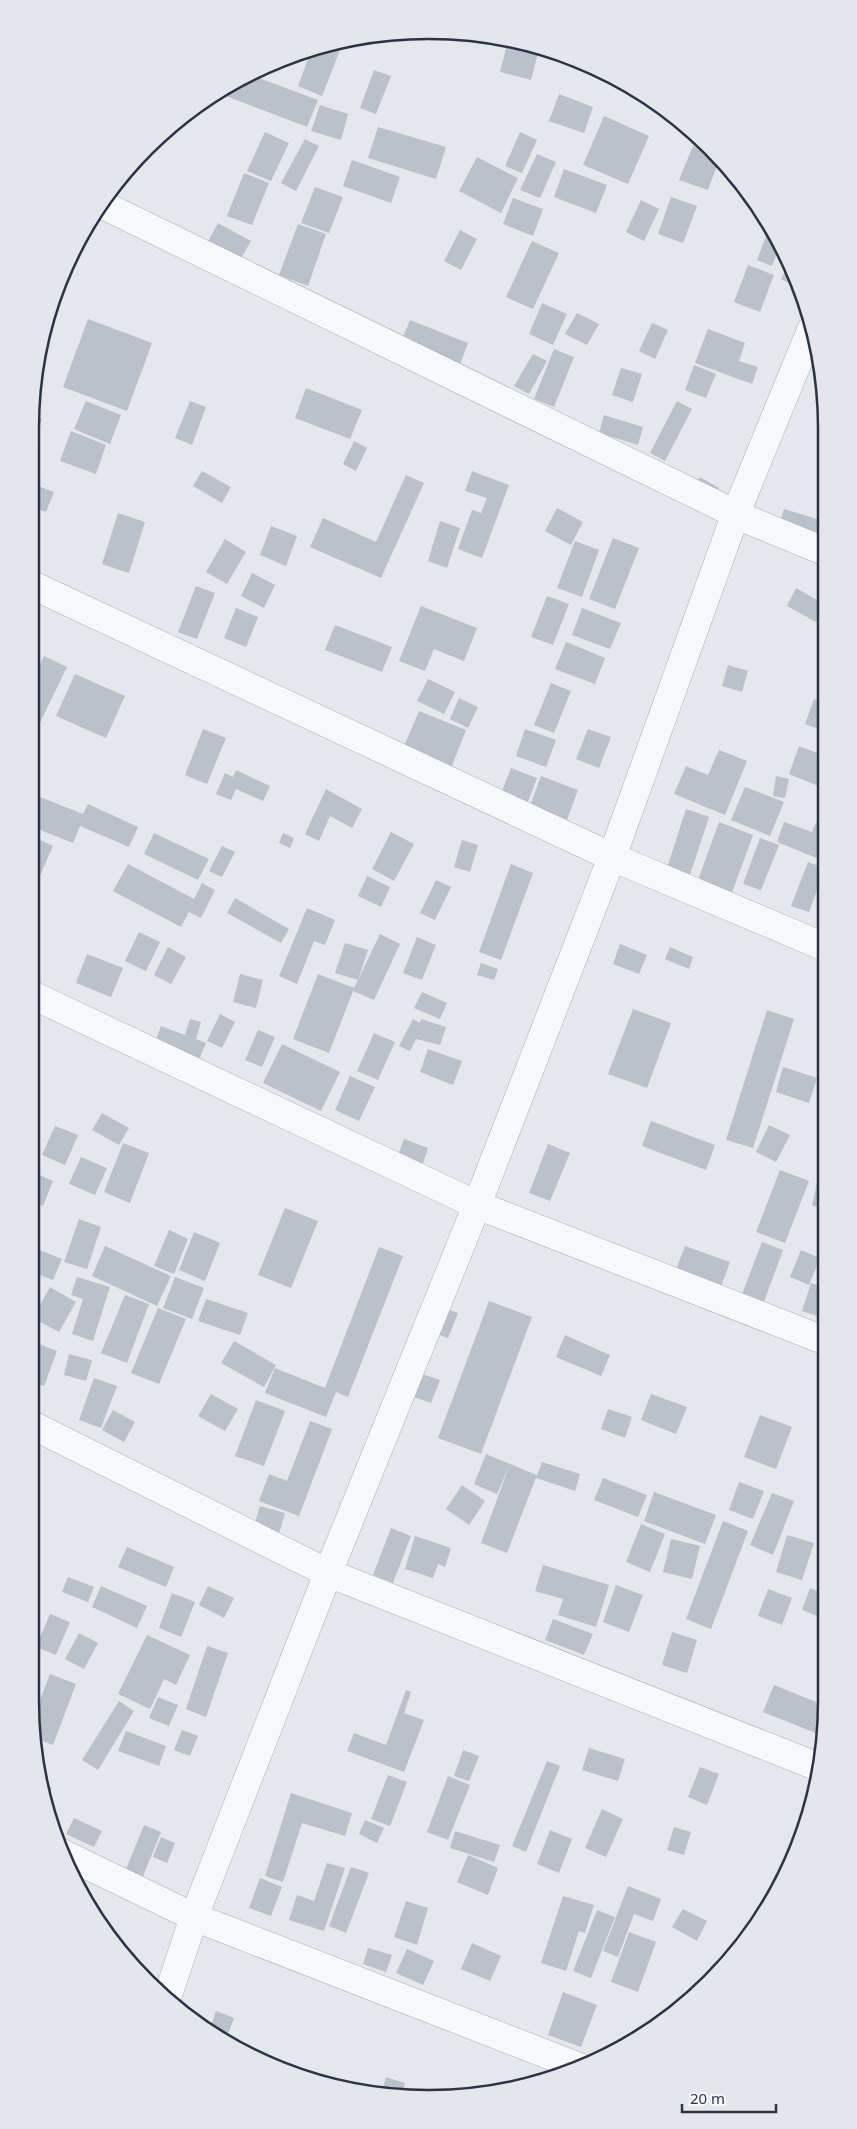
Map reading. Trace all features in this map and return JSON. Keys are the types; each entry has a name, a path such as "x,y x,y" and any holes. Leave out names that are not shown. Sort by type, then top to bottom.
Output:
{"street":[{"path":"107,207 736,512 746,519 818,549"},
{"path":"169,1991 194,1917 328,1573 477,1205 612,857 736,512 808,338"},
{"path":"39,588 612,857 818,944"},
{"path":"39,998 477,1205 818,1338"},
{"path":"39,1428 328,1573 813,1765"},
{"path":"72,1858 194,1917 571,2064"}],"building":[{"path":"506,46 538,54 531,80 500,72"},
{"path":"341,49 322,96 298,86 309,57"},
{"path":"374,70 391,76 376,114 360,108"},
{"path":"258,78 318,100 307,127 226,96"},
{"path":"559,94 593,107 584,133 549,121"},
{"path":"320,105 348,114 341,140 311,131"},
{"path":"604,116 649,136 628,184 583,165"},
{"path":"378,127 446,147 436,179 368,158"},
{"path":"265,132 289,143 271,181 247,171"},
{"path":"520,132 537,140 522,173 505,166"},
{"path":"305,139 319,146 296,191 281,183"},
{"path":"693,146 700,149 717,167 708,190 679,180"},
{"path":"537,154 556,162 540,198 520,190"},
{"path":"477,157 518,178 501,213 459,191"},
{"path":"352,160 400,177 391,203 343,186"},
{"path":"564,169 607,185 596,213 554,197"},
{"path":"244,173 269,183 252,225 227,216"},
{"path":"315,187 343,197 329,233 301,223"},
{"path":"671,197 697,206 683,243 658,234"},
{"path":"513,198 543,209 533,236 503,224"},
{"path":"641,200 659,209 644,241 626,232"},
{"path":"218,223 251,241 236,267 204,249"},
{"path":"298,224 326,234 308,286 279,275"},
{"path":"460,230 477,239 461,270 444,261"},
{"path":"767,235 777,254 772,266 757,260"},
{"path":"532,241 559,253 533,309 506,297"},
{"path":"748,265 774,275 760,312 734,302"},
{"path":"785,271 791,284 781,279"},
{"path":"542,303 567,314 553,345 529,334"},
{"path":"577,313 599,324 587,345 565,334"},
{"path":"88,319 152,343 127,411 63,387"},
{"path":"410,320 468,343 458,370 399,347"},
{"path":"652,323 668,330 655,359 639,351"},
{"path":"708,329 745,343 739,361 758,367 752,384 695,363"},
{"path":"554,349 574,357 554,407 534,399"},
{"path":"533,354 547,361 529,394 514,386"},
{"path":"694,365 716,374 706,398 685,390"},
{"path":"621,368 642,374 633,402 612,395"},
{"path":"306,388 362,410 350,439 295,418"},
{"path":"86,401 121,415 110,444 74,429"},
{"path":"190,401 206,407 192,445 175,438"},
{"path":"677,401 692,409 665,461 650,453"},
{"path":"604,415 643,427 638,445 599,433"},
{"path":"71,431 106,445 96,474 60,461"},
{"path":"354,441 367,448 356,471 343,464"},
{"path":"202,471 231,487 222,503 193,486"},
{"path":"472,471 509,485 482,558 458,549 472,510 481,513 487,498 465,491"},
{"path":"406,475 424,483 381,578 310,547 323,518 376,542"},
{"path":"700,477 719,488 709,506 690,495"},
{"path":"39,486 54,492 46,512 39,509"},
{"path":"557,508 583,522 571,545 545,531"},
{"path":"784,509 818,519 818,547 776,535"},
{"path":"118,513 145,522 129,573 102,564"},
{"path":"440,521 460,528 447,568 428,561"},
{"path":"271,526 297,536 286,566 260,555"},
{"path":"613,538 639,548 615,609 589,599"},
{"path":"225,539 246,552 227,584 206,572"},
{"path":"575,541 599,550 582,597 557,588"},
{"path":"252,573 275,585 264,608 241,596"},
{"path":"196,586 215,593 197,639 178,632"},
{"path":"796,588 818,601 818,619 816,622 787,606"},
{"path":"547,596 569,604 553,645 531,637"},
{"path":"421,606 477,628 464,661 434,649 425,671 399,661"},
{"path":"236,608 258,617 246,647 224,638"},
{"path":"582,608 621,623 610,649 572,635"},
{"path":"335,625 392,647 382,672 325,650"},
{"path":"566,642 605,658 595,684 555,669"},
{"path":"44,656 67,667 39,725 39,666"},
{"path":"728,665 748,671 742,692 722,686"},
{"path":"75,674 125,696 106,738 56,716"},
{"path":"428,679 455,692 444,714 417,701"},
{"path":"551,683 571,691 554,733 534,725"},
{"path":"459,698 478,707 468,728 450,719"},
{"path":"814,699 818,700 818,729 805,724"},
{"path":"419,711 466,730 451,768 402,751"},
{"path":"203,729 226,738 207,784 185,775"},
{"path":"525,729 556,740 546,767 516,756"},
{"path":"588,729 611,737 599,768 576,759"},
{"path":"799,746 818,753 818,786 789,774"},
{"path":"719,750 747,761 725,815 674,794 686,766 708,775"},
{"path":"511,768 537,778 527,804 501,794"},
{"path":"236,770 270,786 263,801 236,789 231,800 216,794 225,773 233,777"},
{"path":"541,776 578,790 565,825 528,811"},
{"path":"776,776 789,779 785,798 773,796"},
{"path":"745,787 784,802 770,836 731,820"},
{"path":"326,789 362,809 352,828 330,816 319,841 305,834"},
{"path":"39,797 83,814 88,804 138,827 129,847 80,826 73,843 39,830"},
{"path":"686,809 709,817 690,875 667,868"},
{"path":"818,818 818,859 777,842 784,822 812,832"},
{"path":"719,822 753,835 731,895 697,883"},
{"path":"391,832 414,844 394,881 372,869"},
{"path":"154,833 209,859 198,880 144,854"},
{"path":"283,833 294,838 290,848 279,843"},
{"path":"760,838 779,845 761,890 743,884"},
{"path":"39,839 53,846 39,878"},
{"path":"462,840 478,845 470,872 454,867"},
{"path":"222,846 235,852 222,877 209,871"},
{"path":"808,862 818,866 818,887 809,912 791,906"},
{"path":"128,864 194,899 202,883 215,890 201,918 189,912 181,927 113,891"},
{"path":"511,864 533,873 501,960 479,952"},
{"path":"367,876 390,887 381,907 358,896"},
{"path":"436,880 451,887 435,920 420,913"},
{"path":"235,898 289,929 281,943 227,913"},
{"path":"307,908 335,920 325,945 314,941 297,984 279,976"},
{"path":"139,932 160,942 146,971 125,961"},
{"path":"380,934 400,944 374,1000 353,991 329,1053 293,1039 318,974 354,988"},
{"path":"417,937 436,945 422,980 403,973"},
{"path":"345,943 368,950 358,980 335,973"},
{"path":"620,944 647,955 639,974 613,964"},
{"path":"168,947 186,957 171,984 154,975"},
{"path":"670,947 693,957 689,969 665,959"},
{"path":"87,954 123,968 111,997 76,983"},
{"path":"481,963 498,969 494,980 477,975"},
{"path":"240,974 263,980 256,1008 233,1002"},
{"path":"422,992 447,1003 440,1019 414,1008"},
{"path":"633,1009 671,1023 647,1088 608,1074"},
{"path":"767,1010 794,1019 753,1148 726,1140"},
{"path":"220,1014 235,1022 222,1048 207,1041"},
{"path":"190,1019 201,1022 196,1039 206,1043 199,1060 155,1042 161,1026 185,1035"},
{"path":"413,1019 420,1023 421,1019 446,1027 440,1045 416,1039 410,1051 399,1046"},
{"path":"258,1030 275,1037 262,1067 245,1060"},
{"path":"374,1033 395,1042 378,1080 357,1071"},
{"path":"282,1044 340,1072 321,1111 263,1083"},
{"path":"428,1049 462,1061 453,1085 420,1072"},
{"path":"783,1067 817,1078 809,1103 776,1092"},
{"path":"350,1076 375,1087 359,1121 335,1110"},
{"path":"102,1113 129,1128 119,1145 92,1130"},
{"path":"651,1121 715,1145 706,1170 642,1146"},
{"path":"769,1125 790,1135 776,1162 756,1152"},
{"path":"55,1126 78,1135 65,1165 42,1155"},
{"path":"404,1139 428,1148 421,1169 396,1160"},
{"path":"123,1143 149,1153 130,1203 104,1192"},
{"path":"548,1144 570,1153 550,1201 529,1193"},
{"path":"81,1157 107,1168 95,1195 69,1184"},
{"path":"780,1170 809,1181 785,1243 756,1232"},
{"path":"39,1175 53,1181 43,1206 39,1204"},
{"path":"817,1182 818,1182 818,1207 812,1206"},
{"path":"285,1208 318,1221 291,1288 258,1275"},
{"path":"79,1219 101,1227 87,1269 64,1262"},
{"path":"169,1230 188,1239 174,1274 154,1266"},
{"path":"194,1232 220,1243 205,1281 179,1270"},
{"path":"762,1242 783,1250 764,1302 742,1294"},
{"path":"105,1246 171,1276 157,1306 92,1276"},
{"path":"685,1246 730,1262 719,1292 674,1275"},
{"path":"379,1247 403,1256 348,1397 336,1392 326,1417 265,1393 275,1368 325,1388"},
{"path":"39,1250 62,1259 53,1280 39,1275"},
{"path":"801,1250 818,1257 818,1263 809,1285 790,1277"},
{"path":"77,1277 110,1287 93,1341 72,1334 83,1299 71,1295"},
{"path":"175,1277 204,1288 192,1319 163,1308"},
{"path":"811,1283 818,1285 817,1316 802,1311"},
{"path":"50,1287 76,1302 59,1332 39,1321 39,1307"},
{"path":"125,1295 149,1304 127,1363 101,1353"},
{"path":"206,1299 248,1313 240,1335 198,1321"},
{"path":"489,1301 532,1317 481,1454 438,1438"},
{"path":"441,1307 458,1313 448,1338 431,1332"},
{"path":"158,1308 186,1319 159,1384 131,1373"},
{"path":"565,1335 610,1355 601,1376 556,1357"},
{"path":"234,1341 276,1365 264,1387 221,1363"},
{"path":"39,1344 57,1351 44,1386 39,1384"},
{"path":"69,1354 92,1360 86,1381 64,1375"},
{"path":"422,1374 440,1380 431,1403 414,1397"},
{"path":"94,1378 117,1386 101,1428 79,1420"},
{"path":"211,1394 238,1409 225,1431 198,1416"},
{"path":"651,1394 687,1407 676,1434 641,1420"},
{"path":"256,1400 285,1411 264,1466 235,1456"},
{"path":"608,1409 632,1417 625,1438 601,1429"},
{"path":"113,1410 135,1422 124,1442 102,1430"},
{"path":"760,1415 792,1427 776,1469 744,1457"},
{"path":"310,1421 332,1429 299,1516 259,1501 269,1474 287,1481"},
{"path":"486,1454 510,1464 497,1494 474,1484"},
{"path":"542,1462 580,1474 575,1491 536,1478"},
{"path":"510,1464 537,1475 507,1553 481,1543"},
{"path":"603,1478 647,1495 638,1517 594,1500"},
{"path":"739,1482 764,1491 753,1519 729,1510"},
{"path":"462,1485 485,1501 469,1525 446,1509"},
{"path":"654,1492 716,1515 705,1544 644,1521"},
{"path":"772,1493 794,1501 773,1555 750,1545"},
{"path":"260,1506 285,1513 278,1537 253,1530"},
{"path":"723,1521 748,1531 711,1629 686,1619"},
{"path":"641,1524 665,1534 650,1572 626,1562"},
{"path":"391,1528 411,1536 393,1583 373,1575"},
{"path":"787,1535 814,1543 802,1580 776,1572"},
{"path":"415,1536 451,1548 445,1567 438,1564 433,1578 405,1569"},
{"path":"671,1539 700,1546 692,1579 663,1572"},
{"path":"127,1547 174,1567 166,1587 118,1567"},
{"path":"543,1565 609,1585 596,1627 558,1615 563,1599 535,1591"},
{"path":"68,1577 94,1587 88,1602 62,1592"},
{"path":"616,1585 643,1595 629,1632 603,1622"},
{"path":"101,1586 147,1606 137,1628 92,1607"},
{"path":"208,1586 234,1598 224,1618 199,1605"},
{"path":"810,1588 818,1591 818,1616 802,1610"},
{"path":"768,1589 792,1598 782,1625 758,1616"},
{"path":"172,1593 195,1602 181,1637 159,1628"},
{"path":"50,1614 70,1622 56,1655 39,1648 39,1640"},
{"path":"553,1619 593,1634 584,1655 545,1640"},
{"path":"672,1632 697,1640 687,1673 662,1665"},
{"path":"79,1633 98,1643 84,1669 65,1659"},
{"path":"147,1635 190,1655 176,1685 164,1679 150,1709 118,1694"},
{"path":"207,1646 228,1653 206,1717 186,1709"},
{"path":"50,1674 76,1684 53,1745 41,1741 39,1702"},
{"path":"774,1685 818,1703 816,1733 763,1712"},
{"path":"406,1690 411,1692 404,1713 424,1720 404,1772 347,1751 354,1733 386,1745"},
{"path":"158,1697 178,1705 169,1726 149,1718"},
{"path":"119,1701 134,1711 98,1770 82,1760"},
{"path":"182,1730 198,1736 190,1756 174,1750"},
{"path":"126,1731 166,1746 159,1766 118,1751"},
{"path":"589,1748 625,1759 618,1781 582,1770"},
{"path":"463,1750 479,1756 469,1781 454,1776"},
{"path":"547,1761 560,1766 526,1852 512,1846"},
{"path":"700,1767 719,1774 707,1805 688,1797"},
{"path":"388,1775 407,1782 390,1826 371,1819"},
{"path":"448,1776 470,1785 448,1840 427,1832"},
{"path":"291,1793 352,1813 345,1836 302,1823 283,1882 265,1876"},
{"path":"602,1809 623,1819 606,1857 585,1848"},
{"path":"74,1818 102,1831 94,1847 66,1834"},
{"path":"365,1820 384,1828 377,1843 359,1834"},
{"path":"144,1825 161,1832 139,1886 122,1879"},
{"path":"674,1827 691,1832 684,1855 667,1850"},
{"path":"550,1830 572,1839 559,1873 537,1864"},
{"path":"455,1831 500,1845 494,1862 450,1848"},
{"path":"161,1837 175,1843 167,1863 153,1857"},
{"path":"468,1855 498,1868 488,1895 457,1882"},
{"path":"327,1863 345,1868 324,1931 289,1920 297,1895 314,1901"},
{"path":"351,1867 369,1873 346,1933 329,1926"},
{"path":"260,1878 282,1887 271,1916 249,1908"},
{"path":"628,1886 661,1899 653,1921 634,1914 618,1957 603,1951"},
{"path":"563,1896 594,1905 585,1933 579,1931 566,1971 541,1963"},
{"path":"406,1901 428,1908 417,1945 394,1937"},
{"path":"683,1909 707,1921 697,1941 672,1927"},
{"path":"597,1910 615,1917 591,1978 573,1971"},
{"path":"629,1932 656,1942 638,1992 611,1982"},
{"path":"472,1943 501,1956 490,1981 461,1969"},
{"path":"368,1948 392,1955 386,1972 363,1964"},
{"path":"407,1949 434,1961 423,1985 396,1973"},
{"path":"563,1992 597,2005 581,2047 548,2035"},
{"path":"216,2011 234,2018 228,2034 211,2025"},
{"path":"386,2077 405,2083 403,2089 383,2087"}]}
